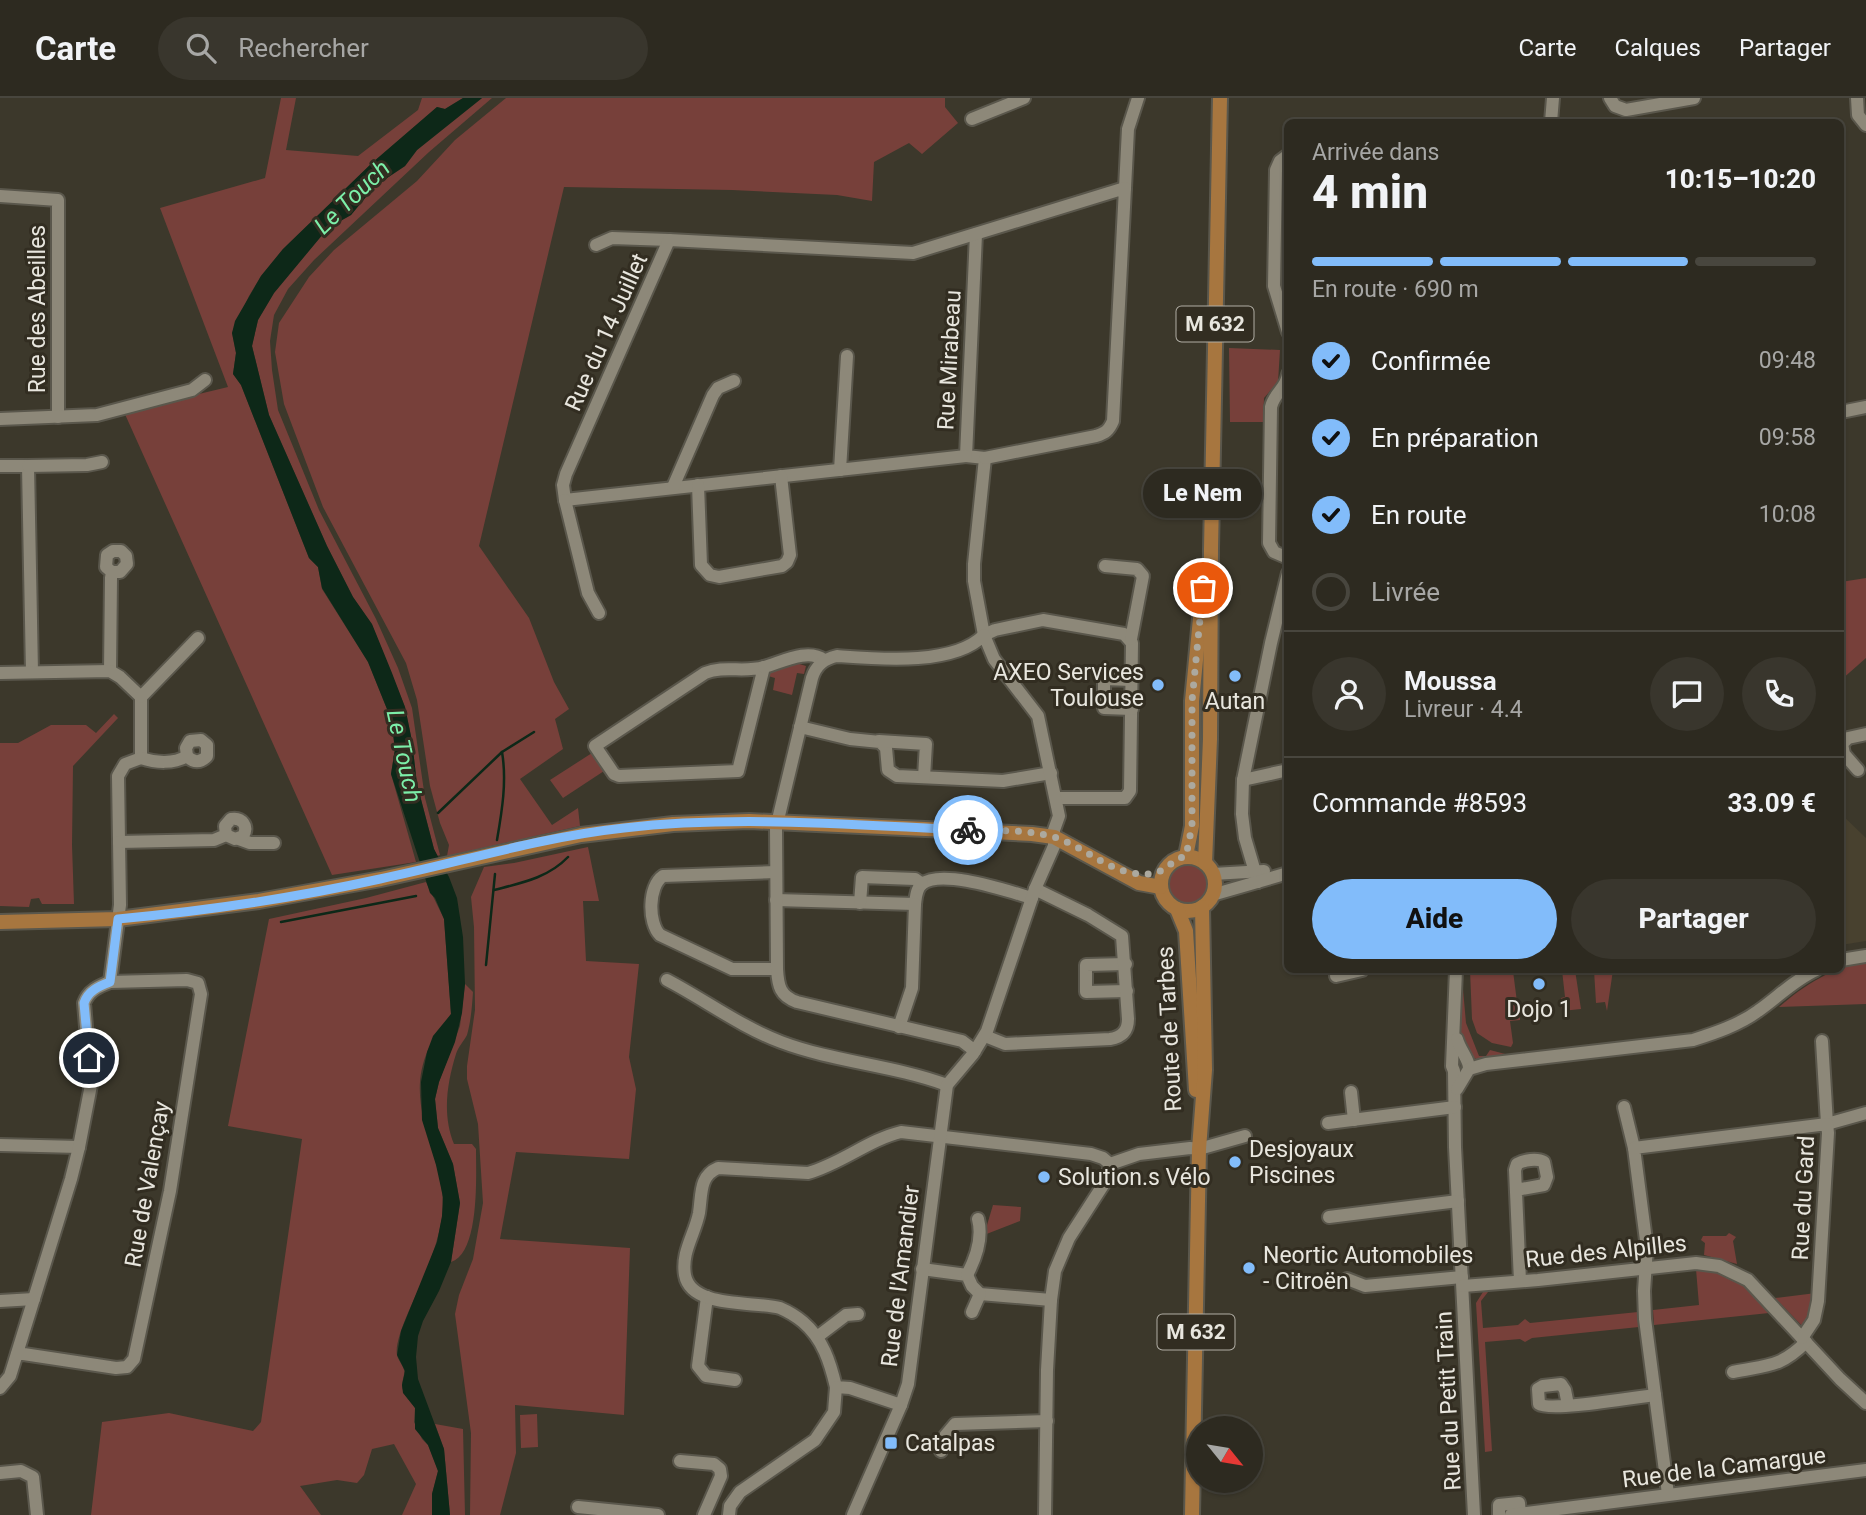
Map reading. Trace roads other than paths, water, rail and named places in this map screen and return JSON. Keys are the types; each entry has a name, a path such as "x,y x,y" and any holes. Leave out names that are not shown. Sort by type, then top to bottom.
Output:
{"main road":[{"name":"M 632","path":"1209,868 1211,549 1220,98"},
{"name":"M 632","path":"1186,856 1192,823 1192,701 1203,588 1211,549"},
{"path":"0,922 118,919 259,901 327,890 580,835 623,828 720,821 1016,832 1054,837 1139,883 1161,887 1163,871"},
{"path":"1122,872 1149,874 1163,871 1177,859 1186,856 1196,858 1209,868 1215,885 1212,895 1202,907 1186,911 1177,909"},
{"name":"Route de Tarbes","path":"1161,887 1169,904 1177,909 1184,923 1187,942 1199,1149"},
{"name":"Route de Tarbes","path":"1192,1515 1199,1149 1205,1070 1202,907"}],"street":[{"path":"972,119 1024,98"},
{"path":"667,980 780,1042 947,1085 980,1044 1033,894 1054,845 1054,830 1059,816 1038,716 993,659 984,635 974,581 974,564 985,458 1096,436 1107,432 1111,427 1128,129 1138,98"},
{"path":"1551,119 1553,98"},
{"path":"1610,98 1615,106 1626,110 1693,98"},
{"path":"1857,98 1858,115 1866,125"},
{"path":"1284,158 1276,170 1281,262 1275,293 1284,320"},
{"name":"Rue du 14 Juillet","path":"565,500 563,485 566,474 669,240 920,252 1125,188"},
{"name":"Rue des Abeilles","path":"0,196 58,200 58,417 0,419"},
{"name":"Rue Mirabeau","path":"976,234 966,456 985,458"},
{"path":"596,245 612,238 669,240"},
{"path":"840,470 848,356"},
{"path":"58,417 97,415 139,405 192,390 205,380"},
{"path":"673,488 713,395 718,388 734,382"},
{"path":"1284,385 1275,396 1271,407 1269,543 1274,552 1284,556"},
{"path":"1844,412 1866,408"},
{"path":"599,613 588,593 565,500 966,456"},
{"path":"0,466 87,465 102,462"},
{"path":"28,466 32,672"},
{"path":"698,485 701,565 710,575 719,577 782,566 787,562 790,555 781,475"},
{"path":"1056,797 1120,799 1128,796 1131,787 1131,639 1143,574 1137,569 1105,566"},
{"path":"110,671 112,572"},
{"path":"1257,877 1245,838 1242,780 1284,589"},
{"path":"900,1027 912,988 916,892 922,884 938,880 972,881 1057,898 1119,933 1124,940 1128,1024 1120,1037 980,1044 900,1027 791,1000 779,988 777,969 778,822 813,674 824,660 837,656 914,659 969,648 984,635 995,631 1046,620 1121,633 1131,639"},
{"path":"141,758 141,696 198,638"},
{"path":"764,667 738,771 617,776 595,746 705,673 718,669 746,671 803,655 818,656 824,660"},
{"path":"0,673 110,671 141,696"},
{"path":"1132,680 1104,679 1104,708 1132,709"},
{"path":"800,727 850,739 926,744 924,777"},
{"path":"1844,742 1848,738 1866,734"},
{"path":"878,741 886,748 887,767 893,774 1009,780 1051,773"},
{"path":"1844,754 1858,770"},
{"path":"0,1388 10,1376 71,1179 91,1086 84,1003 87,995 110,982 118,919 118,776 125,764 141,758 155,762 176,761 187,756"},
{"path":"1242,780 1284,771"},
{"path":"119,842 214,840 233,837 250,843 274,843"},
{"path":"1212,895 1284,867"},
{"path":"1209,868 1257,877 1284,874"},
{"path":"776,872 663,876 652,891 653,923 660,935 732,969 777,969"},
{"path":"860,903 862,877 915,879 922,884"},
{"path":"776,900 915,904"},
{"path":"1844,960 1866,956"},
{"path":"1126,964 1086,965 1086,992 1127,991"},
{"path":"1336,976 1349,973"},
{"name":"Rue du Petit Train","path":"1457,973 1455,1032 1462,1065 1455,1102 1458,1201 1474,1515"},
{"path":"1462,1065 1693,1040 1728,1028 1757,1013 1789,985 1811,973"},
{"name":"Rue de Valençay","path":"17,1353 116,1368 127,1367 134,1359 170,1191 201,994 198,983 192,981 110,982"},
{"path":"1822,1041 1827,1124 1866,1113"},
{"name":"Rue de l'Amandier","path":"853,1515 908,1384 947,1085"},
{"path":"1352,1092 1354,1120"},
{"path":"1328,1123 1455,1102"},
{"path":"1624,1107 1634,1148 1647,1248 1645,1319 1668,1494"},
{"name":"Rue du Gard","path":"1634,1148 1827,1124 1818,1301 1814,1321 1804,1340"},
{"path":"729,1515 730,1506 740,1492 815,1440 834,1412 836,1387 830,1361 817,1337 801,1320 780,1308 706,1297 694,1290 685,1276 685,1252 699,1216 703,1179 709,1172 718,1168 808,1173 821,1170 888,1135 901,1132 1091,1154 1110,1164"},
{"path":"1110,1164 1139,1154 1199,1149 1245,1136"},
{"path":"0,1145 79,1147"},
{"path":"1045,1515 1046,1421 1051,1300 1055,1271 1065,1248 1107,1179 1110,1164"},
{"path":"1516,1190 1521,1281"},
{"path":"1329,1217 1458,1201"},
{"path":"967,1275 974,1262 981,1231 978,1219"},
{"name":"Rue des Alpilles","path":"1347,1279 1365,1286 1521,1281 1700,1262 1729,1269 1748,1280 1866,1403"},
{"path":"922,1269 967,1275"},
{"path":"967,1275 980,1294 1051,1300"},
{"path":"972,1312 980,1294"},
{"path":"706,1297 698,1366 706,1376 735,1380"},
{"path":"0,1301 34,1299"},
{"path":"817,1337 846,1315 858,1314"},
{"path":"1733,1372 1777,1364 1788,1359 1804,1340"},
{"path":"836,1387 850,1388 901,1405"},
{"path":"1568,1405 1655,1395"},
{"path":"941,1451 945,1436 955,1424 1046,1421"},
{"path":"680,1461 714,1464 720,1469 721,1476 704,1515"},
{"name":"Rue de la Camargue","path":"1499,1515 1499,1505 1519,1503 1515,1514 1587,1510 1668,1494 1866,1470"},
{"path":"0,1473 21,1471 33,1477 37,1515"},
{"path":"578,1507 658,1515"}],"water":[{"name":"Le Touch","path":"463,98 482,98 417,150 405,166 375,186 351,215 328,228 274,293 258,320 252,346 269,415 327,546 353,597 372,624 405,707 417,784 434,849 457,898 463,937 465,984 462,1013 435,1099 438,1128 453,1164 460,1203 451,1262 423,1321 416,1357 418,1379 444,1449 450,1515 432,1515 432,1494 438,1471 428,1445 415,1429 415,1408 403,1393 405,1371 397,1355 401,1331 437,1242 442,1216 443,1197 422,1120 421,1082 433,1036 451,1014 444,919 430,893 391,774 395,749 391,719 368,662 322,588 318,567 309,558 241,385 233,374 236,353 232,333 235,321 261,276 283,249 372,163 437,107 445,109"}],"waterway":[{"path":"438,813 502,752 534,732"},
{"path":"497,840 504,785 502,752"},
{"path":"494,890 543,875 568,857"},
{"path":"486,965 495,874"},
{"path":"281,922 416,896"}],"place":[{"name":"Le Nem","path":"1203,588"},
{"name":"Autan","path":"1235,676"},
{"name":"AXEO Services Toulouse","path":"1158,685"},
{"name":"Dojo 1","path":"1539,984"},
{"name":"Desjoyaux Piscines","path":"1235,1162"},
{"name":"Solution.s Vélo","path":"1044,1177"},
{"name":"Neortic Automobiles - Citroën","path":"1249,1268"},
{"name":"Catalpas","path":"891,1443"}]}
